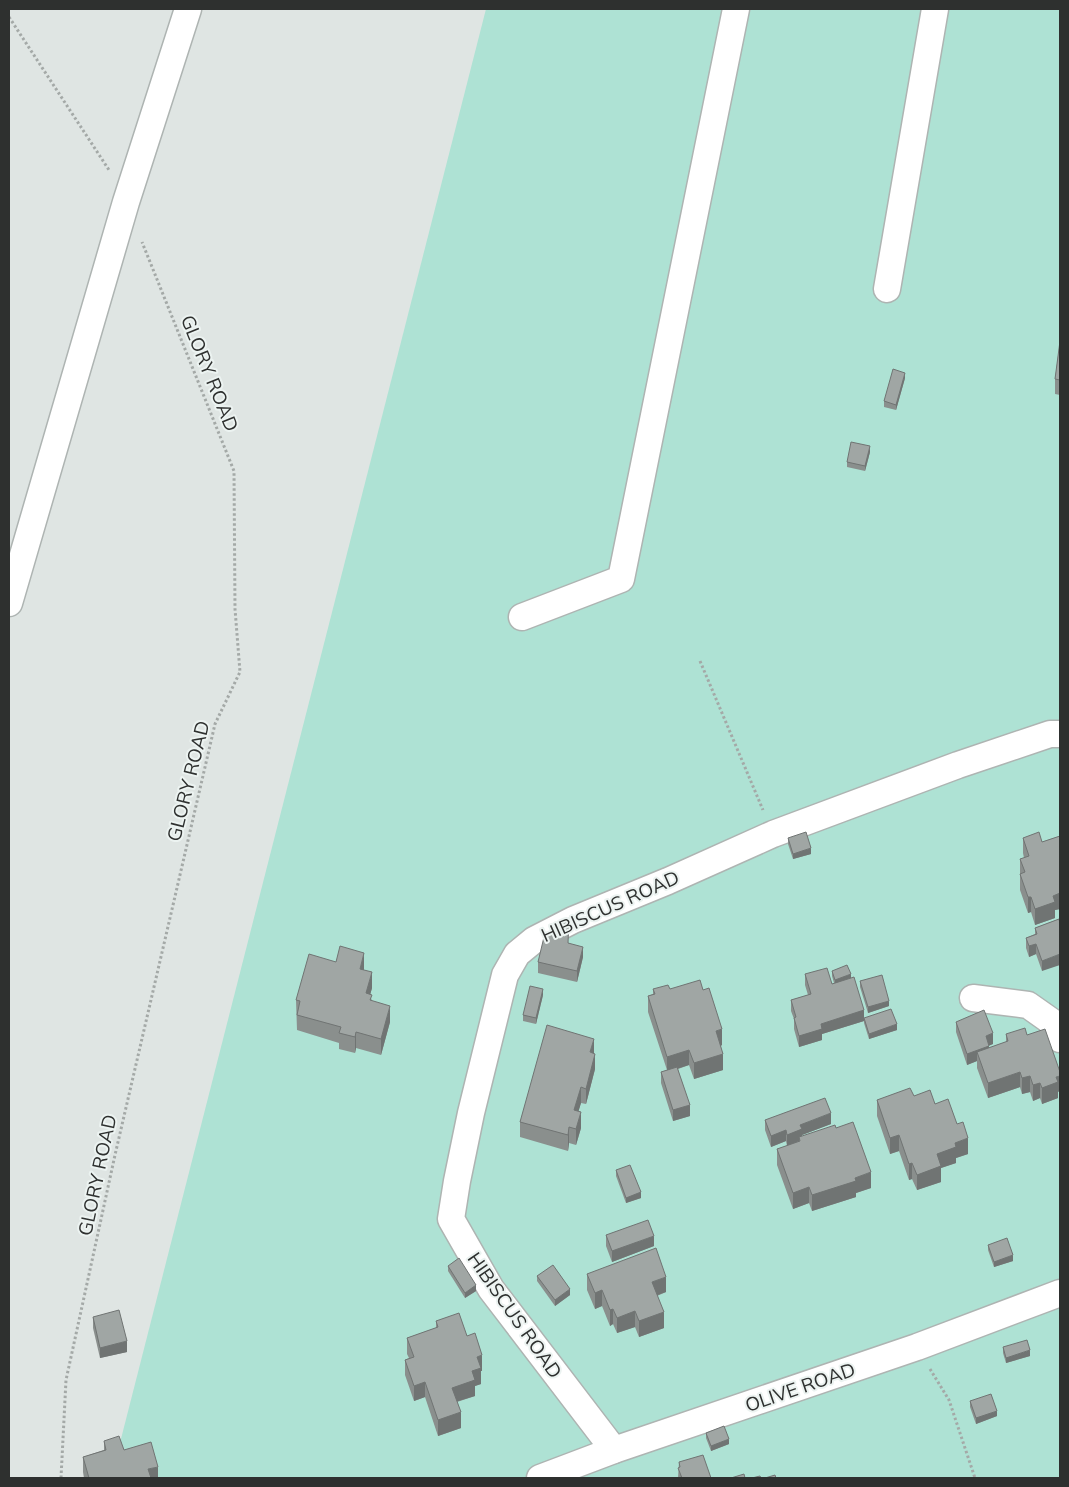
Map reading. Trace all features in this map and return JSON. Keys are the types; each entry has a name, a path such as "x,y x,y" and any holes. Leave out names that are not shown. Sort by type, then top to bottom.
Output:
{"street":[{"path":"9,603 126,202 188,9"},
{"path":"522,617 621,579 736,9"},
{"path":"887,289 935,9"},
{"name":"HIBISCUS ROAD","path":"614,1450 491,1289 451,1219 471,1113 505,975 517,954 534,940 573,920 668,881 773,834 983,756 1050,734 1060,734"},
{"path":"973,998 1028,1005 1055,1024 1060,1039"},
{"name":"OLIVE ROAD","path":"540,1478 614,1450 917,1347 1060,1293"}],"path":[{"path":"9,17 119,185 126,202"},
{"name":"GLORY ROAD","path":"61,1478 66,1380 115,1155 214,724 240,672 235,609 234,471 140,238"},
{"path":"700,661 773,834"},
{"path":"917,1347 949,1400 975,1478"}],"green space":[{"path":"486,9 1060,9 1060,1478 111,1478"}],"building":[{"path":"1060,341 1060,380 1055,379"},
{"path":"893,369 905,373 896,405 884,401"},
{"path":"851,442 870,446 865,466 847,462"},
{"path":"806,832 811,848 793,854 788,838"},
{"path":"1039,832 1042,842 1060,836 1060,893 1053,896 1055,902 1035,909 1031,897 1028,897 1020,874 1025,872 1020,859 1029,856 1023,838"},
{"path":"569,918 568,943 583,947 577,971 538,962 544,937"},
{"path":"1059,919 1060,954 1042,961 1036,944 1029,946 1026,938 1037,934 1035,928"},
{"path":"340,946 364,953 360,969 372,972 366,993 372,995 370,1000 390,1006 381,1039 356,1032 355,1037 339,1033 341,1027 297,1015 300,1001 296,1000 309,954 336,962"},
{"path":"847,965 851,974 835,980 832,971"},
{"path":"827,968 832,984 854,977 864,1010 821,1024 822,1029 799,1036 791,1000 811,994 805,974"},
{"path":"882,975 889,1001 868,1007 860,981"},
{"path":"700,980 703,990 709,988 722,1029 716,1031 723,1054 694,1063 689,1050 667,1057 648,996 655,994 653,989 668,985 670,989"},
{"path":"530,986 543,989 536,1018 523,1015"},
{"path":"891,1009 897,1024 869,1034 864,1018"},
{"path":"984,1010 993,1033 986,1036 989,1046 967,1054 956,1022"},
{"path":"547,1025 594,1039 590,1052 595,1054 586,1089 581,1087 574,1110 581,1112 576,1129 569,1127 568,1135 520,1122"},
{"path":"1025,1028 1027,1035 1045,1029 1060,1072 1060,1076 1056,1077 1058,1082 1042,1088 1040,1083 1033,1085 1030,1076 1022,1078 1020,1072 988,1083 977,1052 1008,1041 1006,1034"},
{"path":"677,1067 690,1105 673,1110 661,1072"},
{"path":"910,1088 914,1096 930,1090 935,1104 948,1099 957,1124 963,1122 968,1138 955,1143 956,1147 937,1154 941,1166 917,1175 912,1163 909,1164 899,1135 890,1138 877,1100"},
{"path":"825,1098 831,1113 800,1125 802,1129 787,1135 786,1130 771,1136 765,1120"},
{"path":"853,1122 871,1172 855,1178 856,1181 812,1195 809,1187 793,1193 777,1149 800,1141 799,1137 835,1125 836,1128"},
{"path":"630,1165 641,1192 626,1198 616,1170"},
{"path":"648,1220 654,1236 612,1251 606,1235"},
{"path":"1007,1238 1013,1255 994,1262 988,1245"},
{"path":"656,1248 666,1277 652,1282 664,1312 639,1321 635,1311 617,1318 613,1309 610,1310 602,1290 595,1293 587,1274"},
{"path":"459,1258 476,1285 465,1293 448,1266"},
{"path":"553,1265 570,1289 555,1300 537,1276"},
{"path":"119,1310 127,1341 100,1348 93,1317"},
{"path":"459,1313 467,1336 475,1333 482,1355 477,1357 481,1368 472,1371 475,1380 452,1388 461,1412 438,1420 425,1382 414,1386 405,1360 414,1357 407,1338 438,1327 436,1321"},
{"path":"1027,1340 1030,1350 1006,1358 1003,1347"},
{"path":"991,1394 997,1411 976,1418 970,1401"},
{"path":"724,1426 729,1439 711,1446 706,1433"},
{"path":"119,1436 124,1450 151,1442 158,1467 148,1469 151,1478 89,1478 83,1457 106,1450 104,1441"},
{"path":"703,1455 711,1478 682,1478 678,1468 680,1467 679,1462"},
{"path":"744,1474 745,1478 731,1478"},
{"path":"775,1475 776,1478 765,1478"}]}
